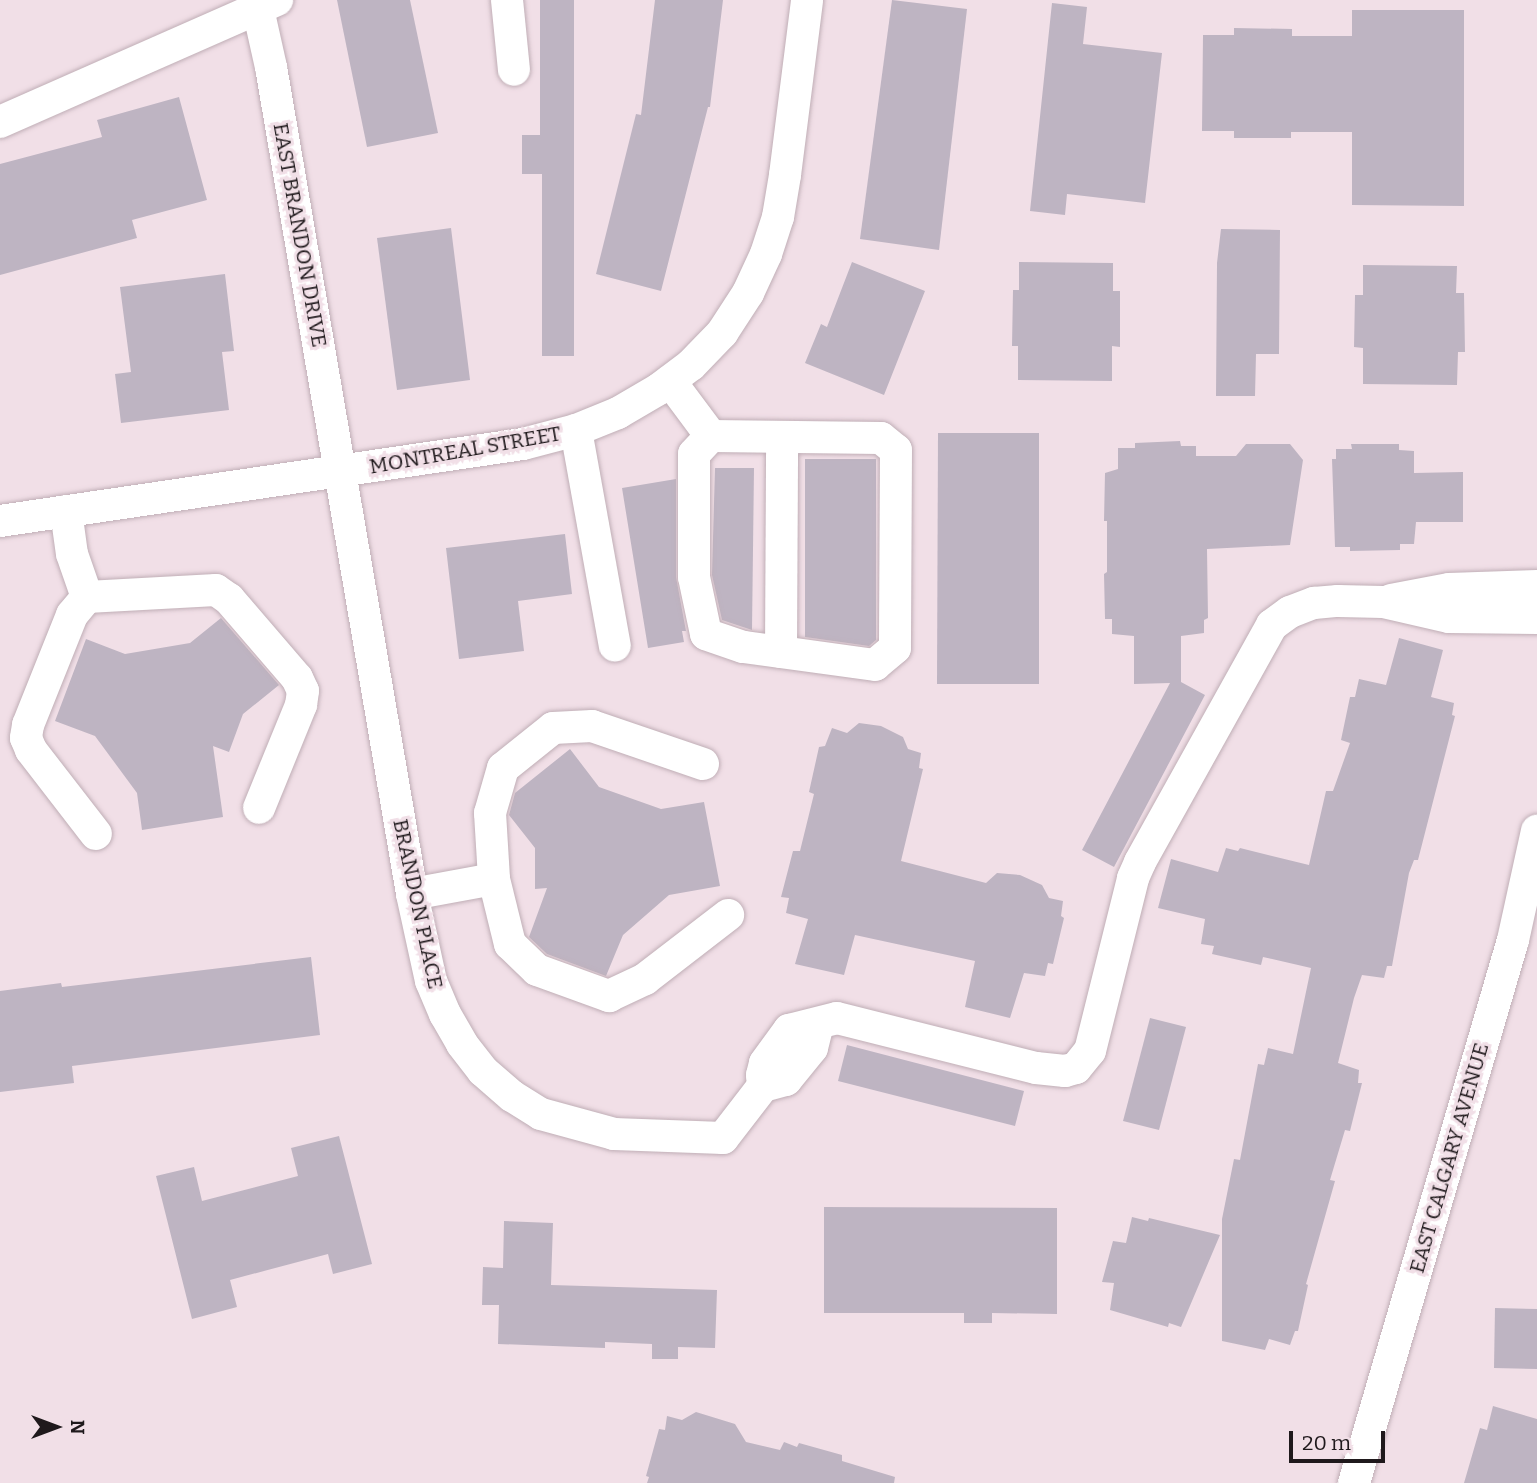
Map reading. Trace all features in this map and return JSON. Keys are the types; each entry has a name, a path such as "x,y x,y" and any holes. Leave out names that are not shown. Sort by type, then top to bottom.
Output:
{"street":[{"path":"508,0 514,70"},
{"name":"MONTREAL STREET","path":"0,521 523,444 576,430 618,413 670,381 722,332 748,293 766,254 778,217 785,175 807,0"},
{"path":"0,122 264,2"},
{"name":"EAST BRANDON DRIVE","path":"264,2 340,472"},
{"path":"670,381 710,436"},
{"path":"576,430 615,646"},
{"path":"710,436 881,438 896,450 895,648 875,665 743,647 706,634 694,577 695,454 710,436"},
{"path":"781,652 782,437"},
{"name":"BRANDON PLACE","path":"340,472 412,894 431,981 462,1044 483,1071 512,1096 541,1114 576,1126 614,1134 723,1138 763,1086 765,1063 789,1030 826,1020 847,1020 1036,1068 1065,1071 1076,1068 1090,1051 1133,878 1258,646 1272,625 1290,612 1314,603 1383,602"},
{"path":"65,511 72,554 87,597"},
{"path":"1383,602 1449,589 1537,586"},
{"path":"96,834 31,750 26,738 28,725 72,615 87,597 216,590 229,599 297,678 303,691 302,705 259,807"},
{"path":"1383,602 1449,617 1537,618"},
{"path":"703,764 592,726 554,728 503,768 490,813 495,879 510,944 537,971 609,996 645,979 728,915"},
{"name":"EAST CALGARY AVENUE","path":"1354,1483 1525,943 1537,831"},
{"path":"412,894 495,879"}],"building":[{"path":"337,0 410,0 438,133 367,147"},
{"path":"540,0 574,0 574,356 542,356 542,174 522,174 522,135 540,135"},
{"path":"655,0 723,0 710,107 661,291 596,274 636,114 641,115"},
{"path":"892,0 967,9 939,250 860,239"},
{"path":"1052,3 1087,7 1083,44 1162,53 1145,203 1067,194 1065,215 1030,211"},
{"path":"1352,10 1464,10 1464,206 1352,205 1352,132 1291,132 1291,138 1234,138 1234,131 1202,131 1203,35 1234,35 1234,28 1292,29 1292,36 1352,36"},
{"path":"179,97 207,200 132,220 137,238 0,275 0,164 102,137 97,120"},
{"path":"451,228 470,380 397,390 377,238"},
{"path":"1221,229 1280,230 1279,354 1256,354 1255,396 1216,396 1217,263"},
{"path":"852,262 925,291 884,395 805,363 821,324 827,327"},
{"path":"1019,262 1113,263 1113,291 1120,291 1120,347 1112,346 1112,381 1018,380 1018,346 1012,346 1013,290 1019,290"},
{"path":"1363,265 1457,266 1456,293 1464,293 1465,352 1458,352 1457,385 1363,384 1363,348 1354,347 1355,295 1363,295"},
{"path":"225,274 234,351 222,352 229,410 121,423 115,374 131,372 120,287"},
{"path":"938,433 1039,433 1039,684 937,684"},
{"path":"1180,441 1181,446 1196,446 1196,456 1236,456 1246,444 1290,444 1303,460 1290,545 1207,549 1208,618 1204,620 1204,633 1181,636 1181,682 1205,695 1114,867 1082,850 1170,683 1134,684 1134,636 1112,634 1112,619 1105,619 1105,473 1118,469 1118,448 1135,448 1135,443"},
{"path":"1351,444 1399,444 1399,450 1414,451 1414,473 1463,472 1463,522 1416,522 1414,544 1400,544 1400,550 1350,551 1350,547 1335,547 1332,459 1336,459 1336,449 1352,449"},
{"path":"805,459 876,459 876,640 869,646 805,637"},
{"path":"715,468 754,468 752,630 722,620 712,575"},
{"path":"676,479 676,577 686,631 682,631 684,642 648,648 622,488"},
{"path":"565,534 572,594 518,601 524,651 459,659 446,548"},
{"path":"221,618 279,685 243,714 229,752 213,746 223,817 142,830 137,793 95,736 55,721 86,639 125,654 190,643"},
{"path":"1399,638 1443,650 1431,697 1454,703 1452,715 1455,716 1418,860 1414,860 1409,873 1392,966 1387,966 1384,978 1362,975 1354,998 1338,1063 1359,1070 1358,1083 1362,1083 1350,1131 1345,1130 1330,1180 1335,1181 1306,1284 1308,1285 1298,1331 1295,1331 1290,1345 1269,1339 1265,1350 1222,1341 1222,1219 1234,1159 1240,1160 1258,1064 1264,1065 1268,1048 1293,1054 1311,968 1263,957 1261,965 1212,954 1214,946 1201,944 1205,919 1158,908 1171,859 1218,872 1226,848 1238,851 1240,848 1309,865 1326,791 1333,791 1350,743 1341,740 1350,697 1355,697 1359,679 1386,685"},
{"path":"859,723 881,726 903,737 908,749 921,753 919,768 923,769 901,861 986,883 997,873 1020,875 1042,885 1049,898 1063,901 1061,916 1064,918 1053,964 1048,963 1045,976 1024,973 1010,1018 965,1007 975,961 855,935 844,975 795,964 808,919 786,913 789,898 781,897 793,851 800,851 814,794 809,792 819,747 825,746 832,728 847,733"},
{"path":"570,749 599,787 661,809 704,802 720,886 669,895 623,935 606,976 547,954 529,937 547,888 535,889 535,848 509,815 515,793"},
{"path":"311,957 320,1035 72,1066 74,1083 0,1092 0,991 61,983 62,987"},
{"path":"1150,1018 1186,1027 1159,1130 1123,1121"},
{"path":"847,1045 1024,1091 1015,1126 838,1081"},
{"path":"339,1136 372,1264 333,1274 328,1254 230,1280 237,1307 192,1319 156,1176 194,1167 202,1201 298,1176 291,1148"},
{"path":"824,1207 1057,1208 1057,1314 992,1313 992,1323 964,1323 964,1313 824,1313"},
{"path":"1132,1217 1148,1221 1149,1218 1220,1235 1181,1327 1169,1323 1168,1327 1110,1310 1114,1283 1102,1282 1113,1241 1126,1243"},
{"path":"504,1221 553,1223 551,1285 717,1290 715,1348 678,1347 678,1359 652,1359 652,1344 605,1342 605,1348 498,1344 499,1305 482,1305 483,1267 503,1268"},
{"path":"1495,1308 1537,1309 1537,1369 1494,1368"},
{"path":"1493,1406 1537,1419 1537,1483 1464,1483 1480,1428 1487,1430"},
{"path":"696,1412 735,1424 746,1442 780,1450 784,1442 797,1447 799,1443 842,1455 842,1461 895,1477 894,1483 647,1483 649,1477 646,1476 659,1429 665,1430 667,1416 682,1420"}]}
